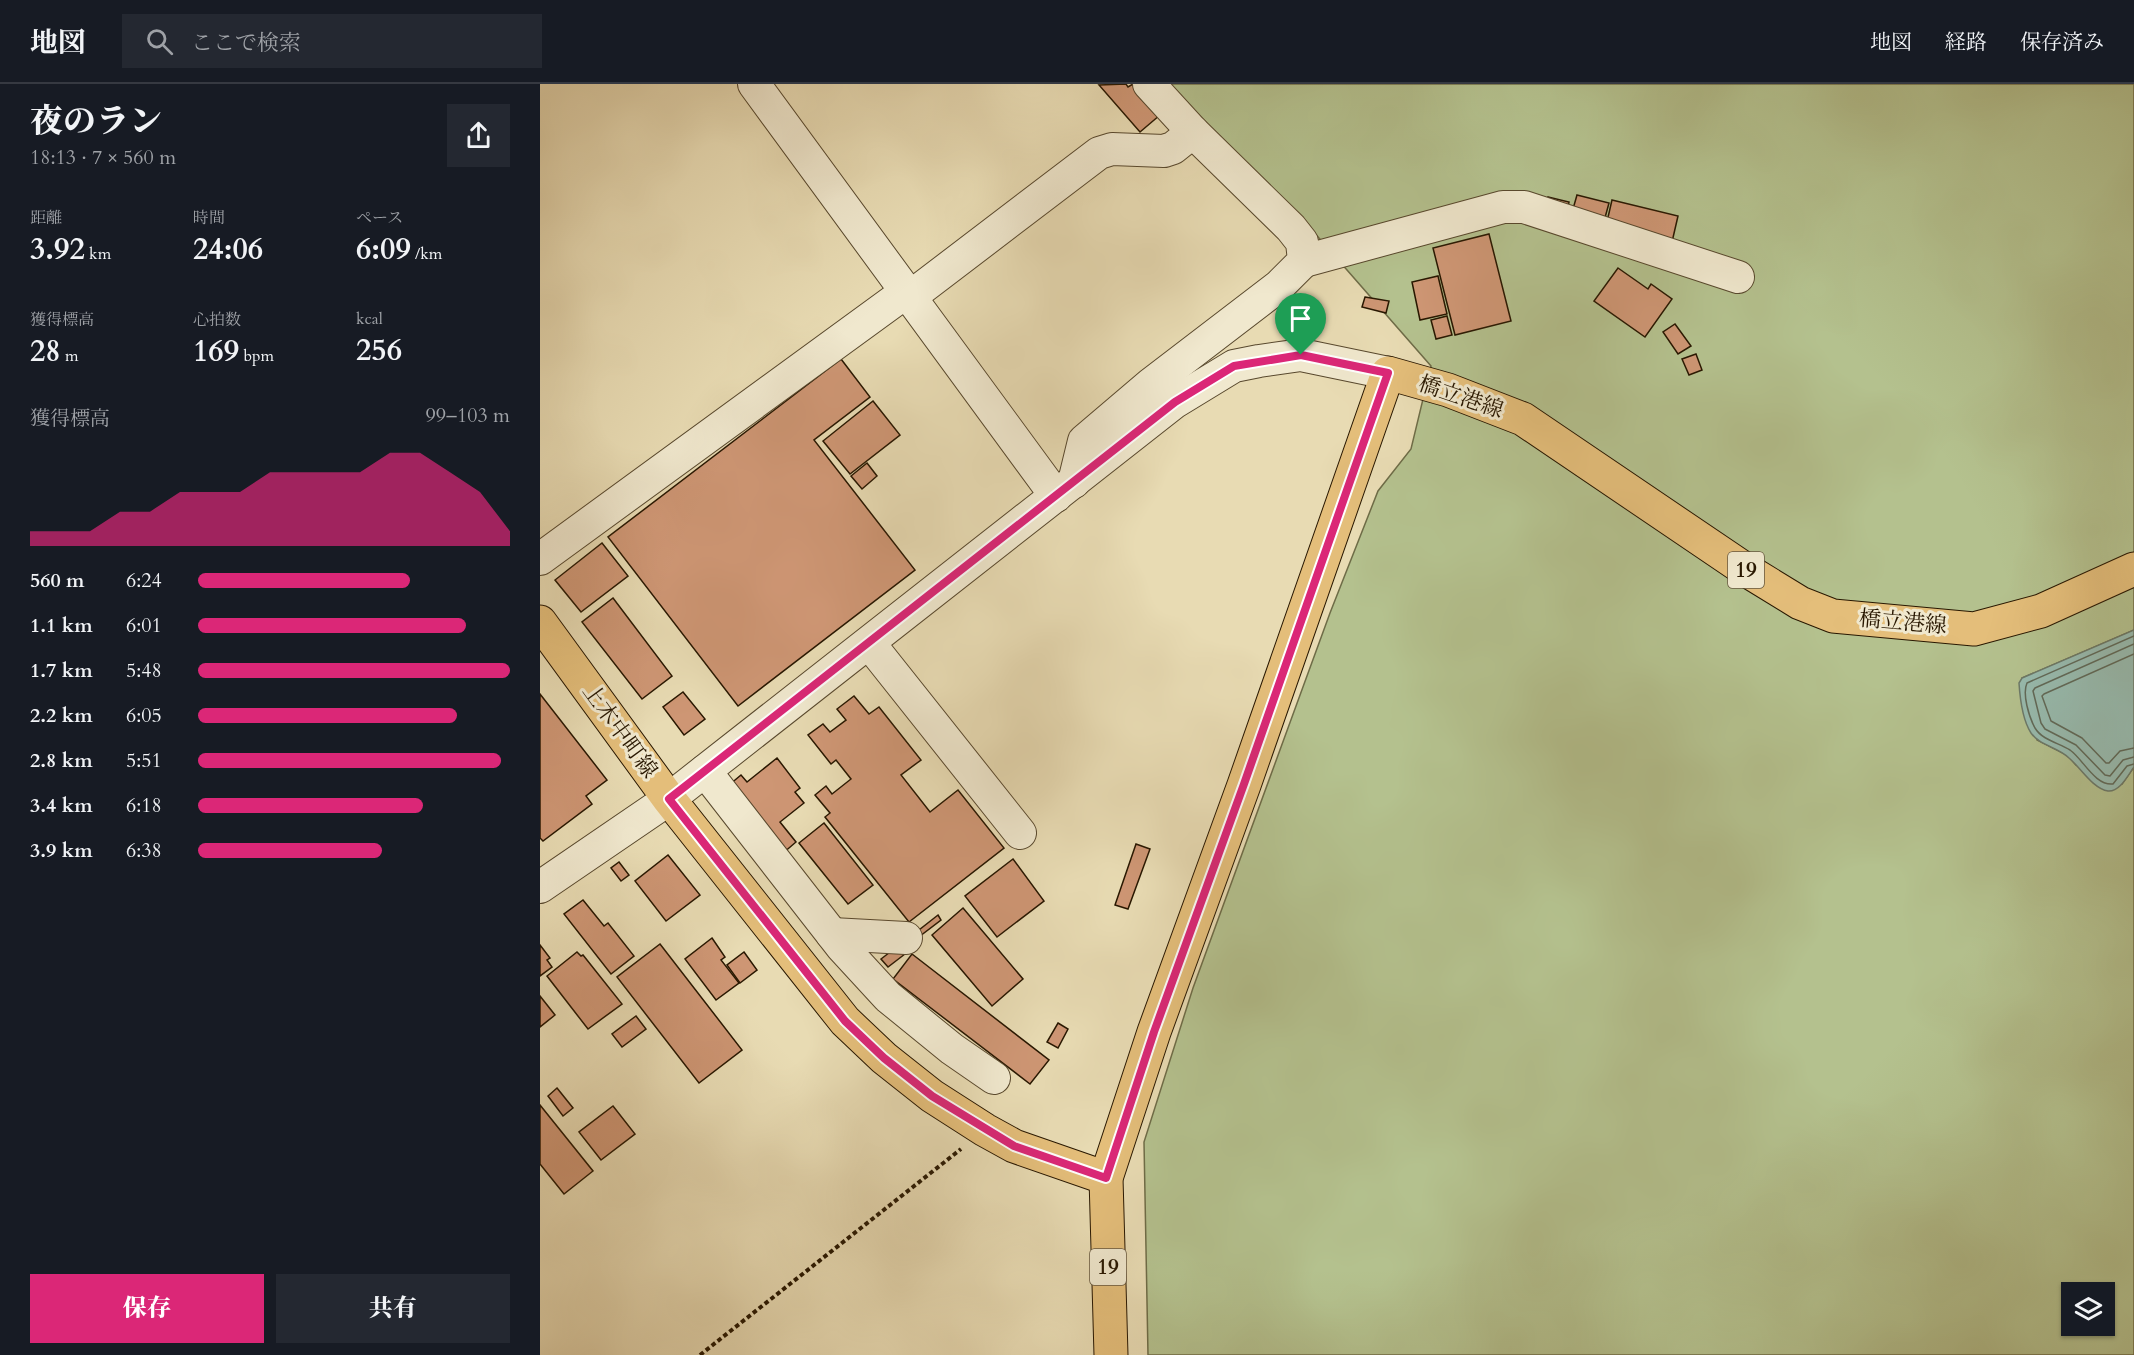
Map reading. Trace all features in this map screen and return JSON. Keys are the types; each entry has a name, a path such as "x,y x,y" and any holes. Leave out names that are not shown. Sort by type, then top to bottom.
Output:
{"main road":[{"name":"橋立港線","path":"1111,1355 1106,1178 1154,1032 1244,784 1388,373 1448,390 1523,419 1753,574 1800,603 1833,616 1974,629 2041,611 2134,569"},
{"name":"上木中町線","path":"540,622 669,799 845,1021 884,1058 932,1096 985,1130 1014,1146 1106,1178"}],"street":[{"path":"754,84 908,294 1065,489"},
{"path":"1149,84 1193,132 1291,228 1302,242 1304,261"},
{"path":"540,559 908,294 1098,153 1112,149 1164,151 1173,148 1193,132"},
{"path":"1065,489 1084,441 1150,384 1279,286 1304,261 1503,207 1524,207 1738,277"},
{"path":"540,887 669,799 1175,402 1234,366 1301,355 1388,373"},
{"path":"869,643 1020,833"},
{"path":"705,771 832,934 888,997 952,1049 994,1078"},
{"path":"832,934 906,938"}],"path":[{"path":"700,1355 985,1130"}],"green space":[{"path":"1169,84 2134,84 2134,630 2022,678 2037,740 2067,755 2076,765 2122,784 2134,767 2134,1355 1148,1355 1144,1142 1193,988 1330,613 1378,491 1411,449 1431,366 1312,230 1212,134"}],"water":[{"path":"2134,630 2134,767 2120,786 2108,791 2092,782 2065,754 2039,741 2031,733 2024,715 2019,683 2022,678"}],"building":[{"path":"1126,84 1128,87 1133,84 1160,115 1140,132 1099,85"},
{"path":"1577,195 1609,203 1603,225 1571,216"},
{"path":"1548,197 1569,202 1566,215 1544,210"},
{"path":"1612,200 1678,216 1672,242 1606,226"},
{"path":"1489,234 1511,321 1455,335 1433,248"},
{"path":"1618,268 1648,289 1651,284 1672,299 1645,337 1594,301"},
{"path":"1438,276 1447,314 1420,320 1412,282"},
{"path":"1365,297 1389,301 1386,313 1362,307"},
{"path":"1447,316 1452,335 1436,339 1431,320"},
{"path":"1675,324 1691,346 1678,354 1663,332"},
{"path":"1696,354 1702,370 1689,375 1682,359"},
{"path":"841,359 870,397 814,440 915,570 738,706 608,537"},
{"path":"873,401 900,435 850,474 823,441"},
{"path":"867,463 877,476 862,489 851,476"},
{"path":"602,543 628,576 581,612 555,580"},
{"path":"613,598 672,676 642,699 582,622"},
{"path":"683,692 705,719 684,735 663,707"},
{"path":"540,694 607,780 586,796 592,804 543,841 540,838"},
{"path":"854,696 869,714 879,707 921,760 901,775 930,812 958,790 1004,848 909,922 825,817 830,813 815,795 826,786 832,794 851,779 836,760 831,764 808,735 823,724 830,732 846,720 837,709"},
{"path":"777,758 800,788 795,792 804,803 780,822 796,842 782,854 729,785 741,775 747,782"},
{"path":"824,823 873,885 848,904 799,843"},
{"path":"1136,844 1150,849 1128,909 1115,905"},
{"path":"668,855 700,895 666,921 635,881"},
{"path":"1013,859 1044,901 997,937 965,896"},
{"path":"619,862 629,875 621,881 611,868"},
{"path":"583,900 604,926 608,923 634,956 611,974 564,914"},
{"path":"963,908 1023,979 992,1006 932,935"},
{"path":"938,915 941,920 903,949 900,945"},
{"path":"712,938 725,957 721,960 739,983 716,1000 685,959"},
{"path":"660,944 742,1050 699,1083 617,977"},
{"path":"540,945 550,958 547,960 552,967 540,976"},
{"path":"898,946 905,954 888,967 881,959"},
{"path":"577,952 583,955 622,1004 588,1029 547,976"},
{"path":"744,952 757,970 740,983 727,965"},
{"path":"912,954 1049,1060 1030,1084 893,979"},
{"path":"540,996 555,1015 540,1027"},
{"path":"636,1016 646,1029 622,1047 612,1034"},
{"path":"1058,1023 1068,1029 1058,1048 1047,1042"},
{"path":"557,1088 573,1108 563,1116 548,1096"},
{"path":"540,1105 593,1171 564,1194 540,1164"},
{"path":"613,1106 635,1134 601,1160 579,1132"}],"route":[{"path":"1301,355 1388,373 1244,784 1154,1032 1106,1178 1014,1146 932,1096 884,1058 845,1021 800,967 669,799 1175,402 1234,366 1301,355"}]}
